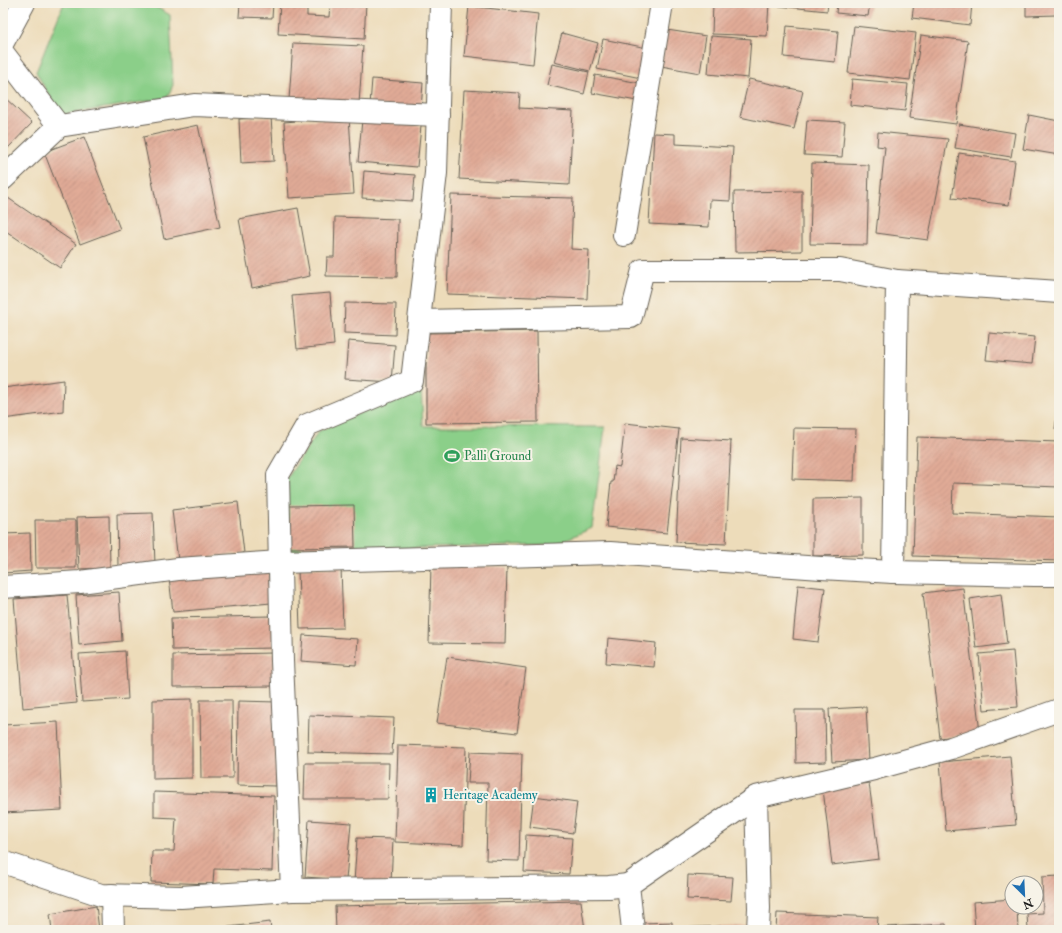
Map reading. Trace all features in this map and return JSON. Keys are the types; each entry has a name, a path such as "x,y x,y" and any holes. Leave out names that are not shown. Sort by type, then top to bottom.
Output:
{"street":[{"path":"3,42 24,3"},
{"path":"292,890 282,661 278,475 307,425 412,381 436,173 441,3"},
{"path":"624,235 662,3"},
{"path":"3,53 59,126"},
{"path":"3,179 59,126 194,105 438,115"},
{"path":"419,321 631,317 643,270 840,270 897,281 1059,292"},
{"path":"893,572 897,281"},
{"path":"3,587 80,582 178,569 280,562 610,553 893,572 1035,576 1059,575"},
{"path":"3,862 101,895 182,897 292,890 609,888 628,885 756,797 874,769 951,748 1059,710"},
{"path":"756,797 759,908 758,930"},
{"path":"628,885 633,930"},
{"path":"112,895 113,930"}],"green space":[{"path":"64,3 149,3 170,15 173,85 167,98 60,115 36,72"},
{"name":"Palli Ground","path":"421,386 423,426 605,427 592,528 553,545 286,551 286,480 319,431"}],"building":[{"path":"240,3 273,3 272,18 239,17"},
{"path":"280,3 307,3 307,16 329,17 330,3 366,3 364,39 278,34"},
{"path":"713,3 769,3 767,36 712,34"},
{"path":"779,3 828,3 827,11 779,6"},
{"path":"837,3 870,3 868,16 836,13"},
{"path":"914,3 972,3 970,25 912,18"},
{"path":"1026,3 1056,3 1056,15 1026,16"},
{"path":"469,6 538,14 533,64 464,56"},
{"path":"787,26 838,31 835,62 784,57"},
{"path":"854,26 916,33 910,80 848,73"},
{"path":"667,30 706,36 700,73 661,66"},
{"path":"562,33 598,43 590,71 554,62"},
{"path":"921,35 968,41 956,124 909,118"},
{"path":"711,36 751,39 748,78 708,74"},
{"path":"603,39 647,48 641,78 597,69"},
{"path":"293,43 363,46 359,104 289,100"},
{"path":"552,64 589,72 584,94 547,85"},
{"path":"595,75 640,83 637,101 592,93"},
{"path":"372,79 423,83 421,109 370,105"},
{"path":"749,79 803,91 794,129 740,117"},
{"path":"852,79 908,84 905,111 850,105"},
{"path":"464,90 520,93 519,108 573,111 569,185 459,179"},
{"path":"3,96 32,123 8,148 3,144"},
{"path":"1029,115 1059,121 1059,155 1023,149"},
{"path":"271,117 274,161 241,163 239,119"},
{"path":"349,117 354,194 289,198 284,122"},
{"path":"362,120 421,126 417,167 358,162"},
{"path":"807,120 845,122 842,157 804,155"},
{"path":"959,124 1015,133 1011,157 955,148"},
{"path":"198,125 220,227 164,239 143,137"},
{"path":"878,132 948,139 928,240 876,233 885,147 877,146"},
{"path":"654,133 675,134 675,144 733,147 730,201 710,200 709,227 649,224"},
{"path":"84,137 120,229 80,244 44,152"},
{"path":"959,153 1015,161 1009,205 952,198"},
{"path":"812,163 869,165 867,245 810,244"},
{"path":"364,171 415,175 413,201 362,198"},
{"path":"802,191 802,251 735,252 734,192"},
{"path":"451,195 573,198 571,249 589,250 587,299 447,294"},
{"path":"8,198 76,244 60,268 3,229 3,205"},
{"path":"298,208 310,276 252,288 239,219"},
{"path":"335,217 398,219 397,277 326,276 327,257 334,257"},
{"path":"330,293 334,345 297,349 292,296"},
{"path":"345,303 396,304 395,335 344,333"},
{"path":"537,331 538,422 426,423 426,333"},
{"path":"989,333 1035,337 1032,364 986,360"},
{"path":"348,341 395,345 392,382 345,379"},
{"path":"64,380 63,411 3,419 3,388"},
{"path":"1059,407 1059,430 1055,429"},
{"path":"625,423 679,429 667,533 606,527 611,482 613,482 615,466 620,467"},
{"path":"794,428 856,429 854,481 792,479"},
{"path":"917,437 1059,442 1059,487 953,483 952,513 1059,517 1059,561 913,556"},
{"path":"681,438 731,441 726,544 676,542"},
{"path":"863,498 863,555 813,556 813,499"},
{"path":"238,502 244,553 178,561 172,510"},
{"path":"354,505 355,547 289,548 289,506"},
{"path":"153,513 155,564 118,566 117,514"},
{"path":"109,516 110,568 79,569 77,517"},
{"path":"35,520 76,520 76,568 36,568"},
{"path":"30,533 31,571 3,573 3,534"},
{"path":"431,565 507,567 505,644 429,643"},
{"path":"268,567 271,603 173,612 169,577"},
{"path":"341,567 343,628 300,629 298,569"},
{"path":"798,585 825,588 818,642 793,639"},
{"path":"963,588 980,733 940,738 923,593"},
{"path":"119,592 122,641 79,645 76,595"},
{"path":"1001,594 1007,644 976,648 970,599"},
{"path":"67,595 77,703 23,708 14,599"},
{"path":"272,616 274,648 172,650 171,618"},
{"path":"303,635 358,639 356,665 301,661"},
{"path":"608,638 656,643 654,667 606,663"},
{"path":"125,651 128,699 82,702 79,654"},
{"path":"1013,651 1018,707 984,710 979,654"},
{"path":"274,653 275,686 173,687 173,655"},
{"path":"447,657 526,668 517,733 437,723"},
{"path":"192,699 192,778 153,779 153,700"},
{"path":"200,700 232,700 233,778 201,778"},
{"path":"238,701 277,702 276,786 237,785"},
{"path":"866,707 869,760 832,762 829,709"},
{"path":"795,710 825,710 826,762 796,763"},
{"path":"309,715 394,718 392,754 308,752"},
{"path":"58,722 62,810 3,813 3,725"},
{"path":"1056,723 1059,723 1059,746 1058,746"},
{"name":"Heritage Academy","path":"398,745 466,747 463,845 395,842"},
{"path":"470,752 522,754 519,861 486,860 488,783 468,783"},
{"path":"1010,756 1016,825 946,831 940,762"},
{"path":"305,763 389,763 388,799 304,799"},
{"path":"869,783 879,859 832,865 823,789"},
{"path":"154,792 274,796 272,871 214,869 213,884 151,882 152,851 174,851 176,818 154,817"},
{"path":"534,796 577,802 573,833 530,827"},
{"path":"309,820 351,823 346,880 305,877"},
{"path":"526,835 572,838 569,874 524,872"},
{"path":"357,838 393,839 391,883 354,882"},
{"path":"688,875 733,877 731,901 687,899"},
{"path":"1059,876 1059,930 1028,930 1027,915 1044,915 1044,877"},
{"path":"1004,900 1004,915 1017,915 1018,930 975,930 973,902"},
{"path":"581,901 585,930 336,930 335,906"},
{"path":"96,906 99,930 52,930 50,914"},
{"path":"777,913 878,917 877,930 776,930"},
{"path":"270,922 271,930 212,930 212,929"},
{"path":"672,922 672,930 643,930 643,923"},
{"path":"946,924 947,930 884,930 884,927"},
{"path":"746,925 746,930 676,930 676,928"}],"place":[{"name":"Palli Ground","path":"452,456"},
{"name":"Heritage Academy","path":"431,795"}]}
